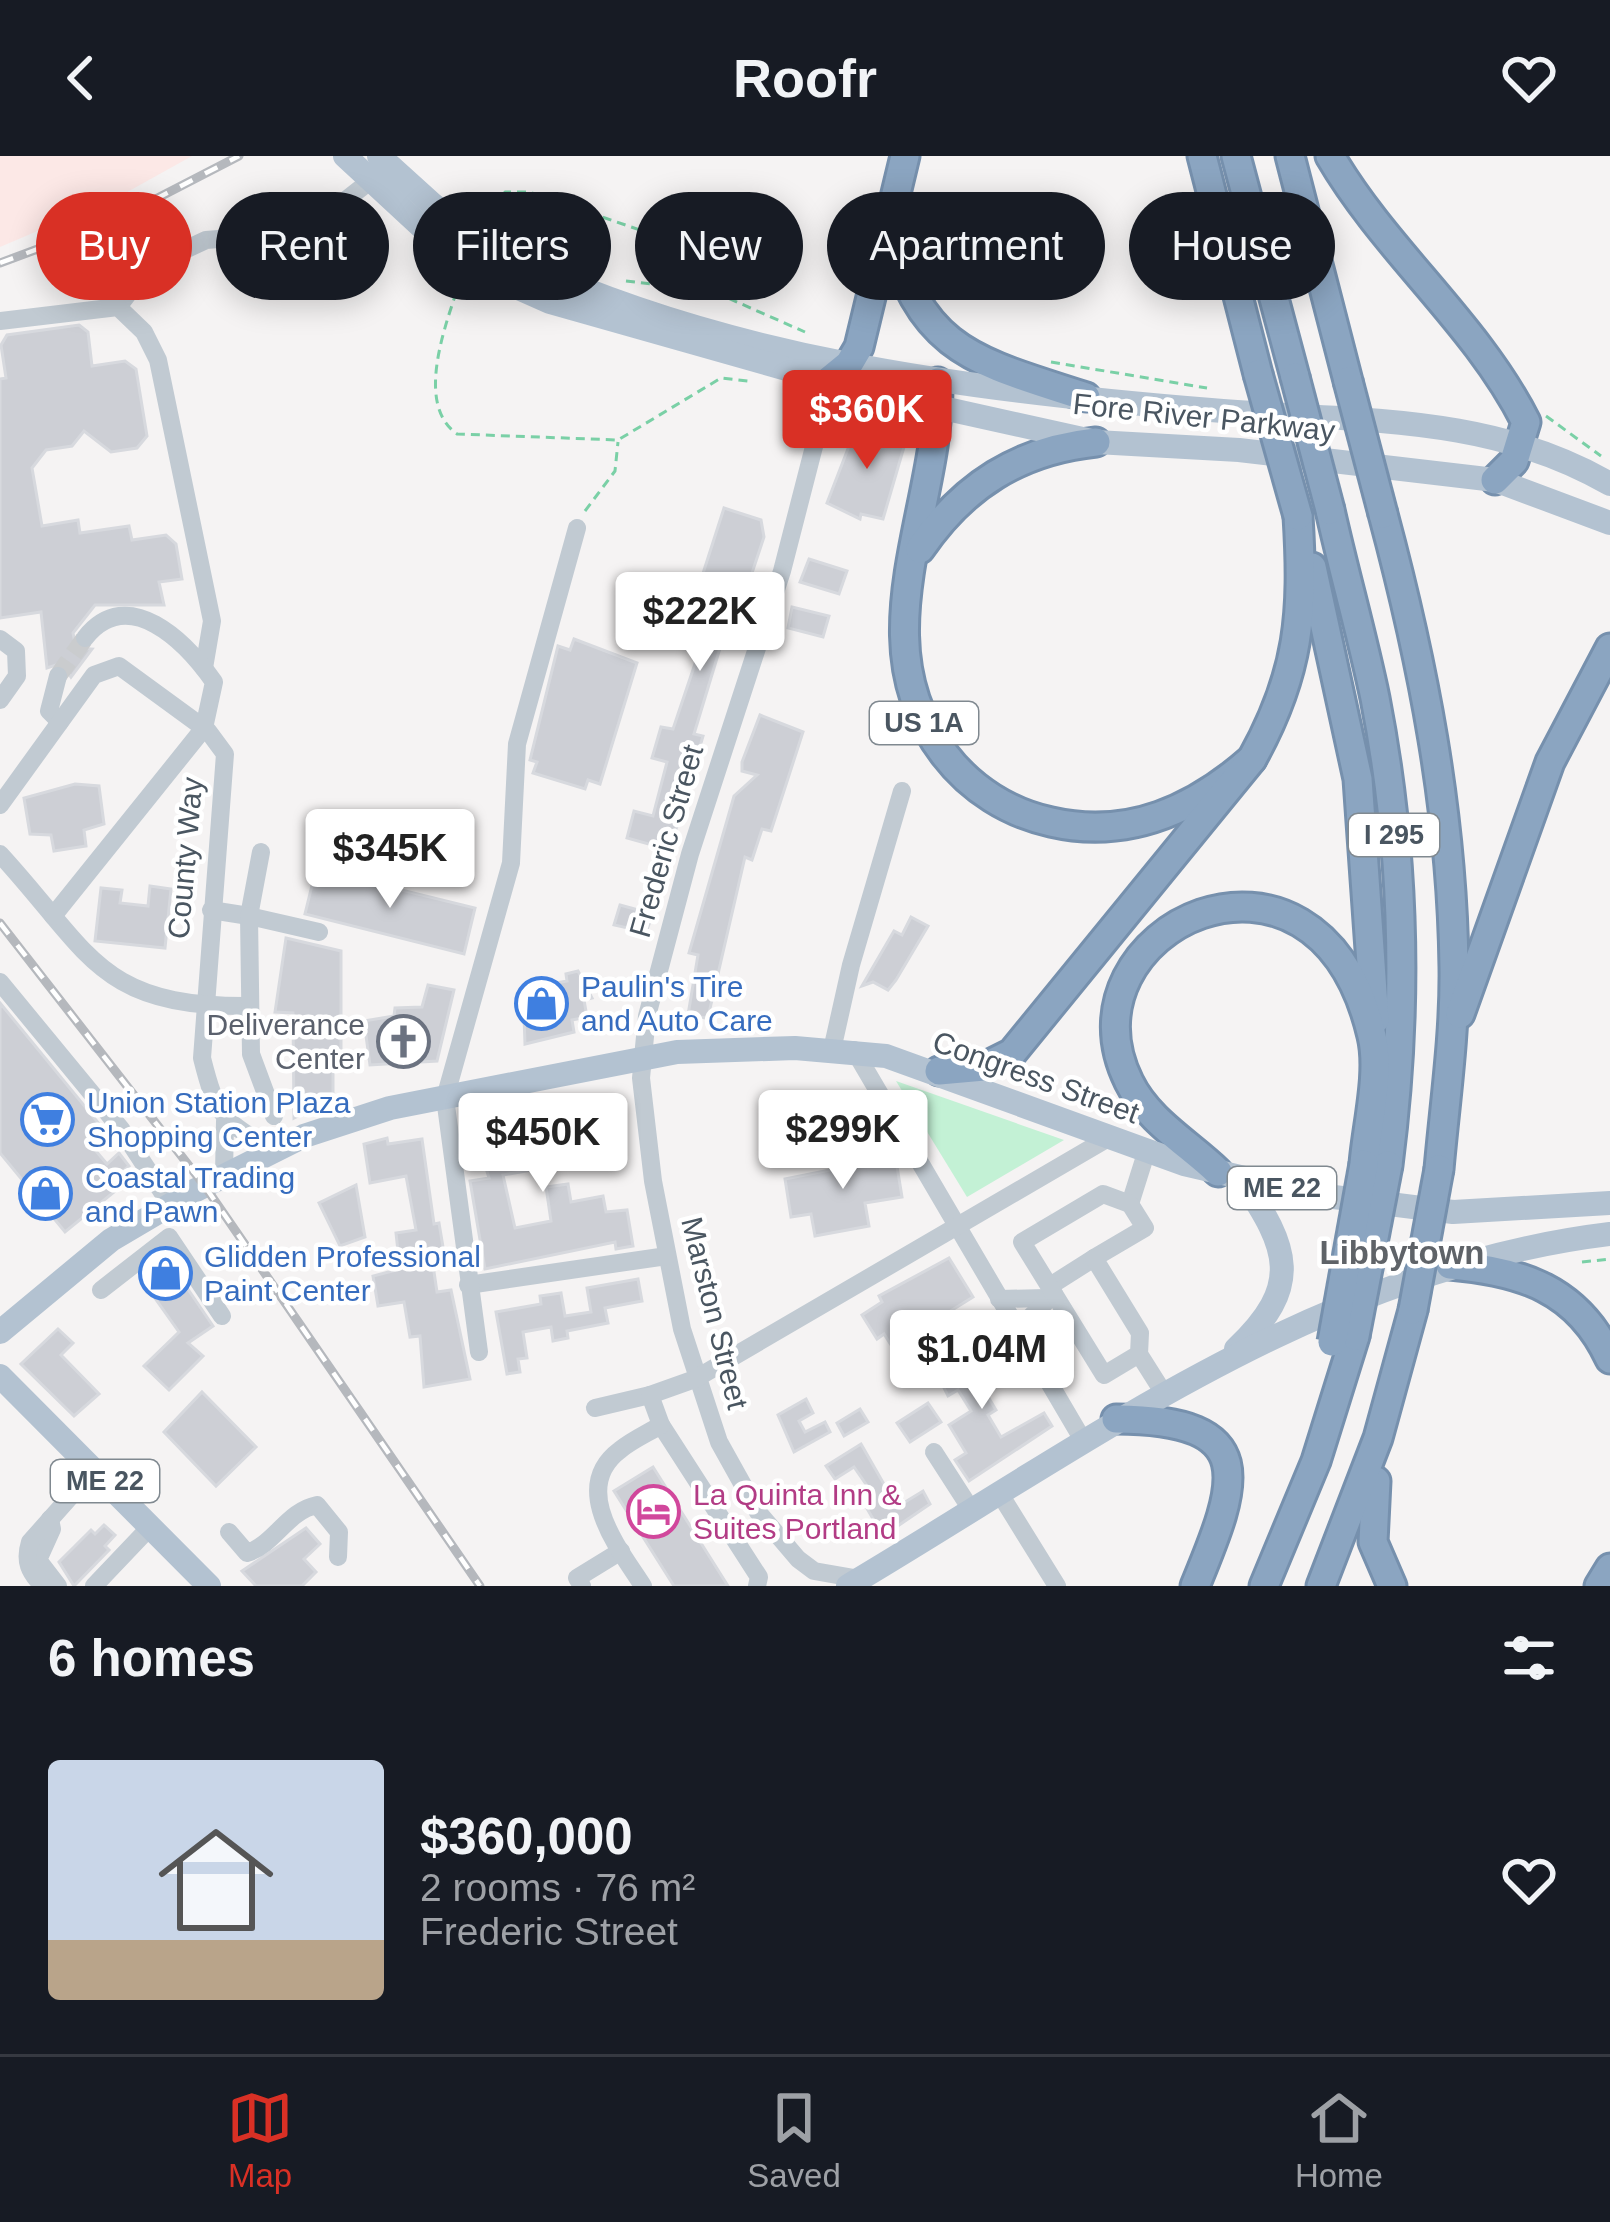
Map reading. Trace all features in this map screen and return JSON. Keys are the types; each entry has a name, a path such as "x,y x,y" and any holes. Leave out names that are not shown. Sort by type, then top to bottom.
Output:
{"highway":[{"path":"897,192 905,156"},
{"name":"US 1A","path":"938,393 902,633 910,690 950,761 995,800 1062,825 1127,826 1186,808 1252,759 1276,716 1300,630 1298,516 1202,156"},
{"name":"I 295","path":"1236,156 1330,510 1375,701 1392,816 1401,965 1376,1165"},
{"name":"I 295","path":"1290,156 1429,703 1443,797 1454,965 1438,1168 1413,1310 1378,1438 1321,1586"},
{"path":"1330,156 1374,220 1501,372 1526,422 1514,461 1495,480"},
{"path":"827,382 849,364 859,347 871,300"},
{"path":"914,300 936,330 970,359 1085,397"},
{"path":"914,557 948,512 994,473 1034,454 1096,442"},
{"path":"1264,1586 1292,1522 1344,1339 1376,1165 1375,962 1358,779 1332,641 1298,516"},
{"path":"1452,1034 1550,763 1601,683 1610,648"},
{"path":"939,1071 984,1067 1012,1053 1252,759"},
{"path":"1230,1176 1153,1115 1129,1082 1120,1057 1119,1006 1138,962 1156,939 1186,919 1226,907 1281,912 1310,928 1341,958 1374,1041"},
{"path":"1450,1265 1517,1273 1553,1290 1584,1317 1610,1359"},
{"path":"1116,1419 1178,1420 1213,1439 1223,1456 1228,1494 1195,1586"},
{"path":"1378,1438 1370,1522 1379,1562 1392,1586"},
{"path":"1599,1586 1610,1568"}],"main road":[{"name":"Fore River Parkway","path":"345,156 370,181 413,208"},
{"name":"Fore River Parkway","path":"379,156 413,198"},
{"name":"Fore River Parkway","path":"611,299 849,364 1096,442 1239,450 1495,480 1610,524"},
{"name":"Fore River Parkway","path":"547,300 827,382 1448,426 1521,441 1610,484"},
{"name":"Congress Street","path":"0,1332 87,1257 170,1204 277,1149 358,1117 677,1052 843,1050 939,1071 1110,1137 1230,1176 1453,1212 1610,1203"},
{"path":"1221,1363 1255,1331 1280,1282 1281,1243 1230,1176"},
{"path":"854,1582 1116,1419 1323,1312 1450,1265 1610,1234"},
{"name":"ME 22","path":"0,1376 208,1586"}],"street":[{"path":"0,321 118,307 140,278 174,255 227,236 276,238 305,232 370,181"},
{"path":"118,307 143,332 158,360 212,621 204,668"},
{"name":"Frederic Street","path":"641,1062 647,1016 690,854 782,571 818,431"},
{"path":"479,1352 445,1098 512,863 511,776 517,744 581,520"},
{"path":"53,916 204,728 214,682 171,632 132,615 97,623 85,638"},
{"path":"0,639 16,652 18,664 0,700"},
{"path":"0,806 94,675 119,665 204,728"},
{"path":"58,676 49,711 60,722"},
{"name":"County Way","path":"204,728 225,754 202,1006 202,1058 212,1100 225,1121 224,1175"},
{"path":"902,791 850,965 843,1050 957,1227 1084,1442"},
{"path":"261,852 249,916 251,1054 274,1115"},
{"path":"0,854 88,960 116,983 149,997 202,1006 249,1006"},
{"path":"211,910 319,932"},
{"path":"0,982 121,1129 170,1204"},
{"name":"Marston Street","path":"641,1062 642,1106 667,1256 695,1379 737,1477 782,1543 814,1571 854,1582"},
{"path":"225,1121 277,1149"},
{"path":"596,1408 695,1379 1110,1137"},
{"path":"1130,1204 1147,1150"},
{"path":"1018,1329 1050,1293 1094,1258 1145,1228 1130,1204 1103,1194 1022,1242 1050,1293 1104,1375 1139,1354"},
{"path":"101,1290 169,1238 222,1316"},
{"path":"468,1285 667,1256"},
{"path":"1094,1258 1140,1333 1139,1354 1163,1392"},
{"path":"1000,1298 1050,1293"},
{"path":"650,1395 662,1425 759,1577 757,1586"},
{"path":"643,1586 598,1514 602,1482 617,1451 662,1425"},
{"path":"934,1452 972,1511"},
{"path":"44,1586 32,1575 26,1557 30,1542 94,1470"},
{"path":"1000,1494 1057,1586"},
{"path":"229,1532 248,1552 291,1517"},
{"path":"50,1519 52,1529 38,1560 58,1586"},
{"path":"94,1586 151,1526"},
{"path":"582,1586 577,1578 621,1551"},
{"path":"83,1586 125,1553"}],"path":[{"path":"1545,415 1610,460"},
{"path":"581,520 615,471 618,440"},
{"path":"1583,1263 1610,1258"}],"shaded area":[{"path":"0,156 192,156 127,192 36,192 36,232 0,247"}],"green space":[{"path":"896,1081 1064,1140 967,1197"}],"building":[{"path":"79,325 88,332 92,366 125,361 136,369 147,436 137,448 111,452 84,431 72,446 46,450 32,468 42,526 78,520 80,533 129,526 132,540 166,535 176,544 182,579 159,582 164,605 95,605 73,633 76,648 92,649 71,677 62,663 47,668 41,612 0,618 0,379 6,378 1,345 7,335"},
{"path":"851,424 870,430 873,424 906,440 883,519 861,514 860,519 827,503 849,446 845,444"},
{"path":"724,508 761,520 764,537 745,594 740,593 734,602 694,734 703,736 670,850 627,838 634,811 653,816 667,762 652,758 661,727 673,729 704,637 715,597 697,592"},
{"path":"809,559 847,571 839,594 800,582"},
{"path":"792,607 829,616 823,637 788,628"},
{"path":"574,639 637,663 600,784 588,780 585,789 533,773 537,762 530,760 558,646 570,650"},
{"path":"760,715 803,732 771,831 762,829 752,860 745,857 709,1013 706,1018 688,1015 698,955 689,953 734,796 757,775 742,771 742,762"},
{"path":"75,784 99,786 104,824 84,830 86,846 54,851 51,835 30,834 24,798"},
{"path":"316,869 475,908 464,954 305,914"},
{"path":"150,886 171,889 165,948 95,941 101,888 122,890 120,903 148,906"},
{"path":"620,905 653,914 646,932 614,925"},
{"path":"911,917 928,926 896,980 888,990 873,982 862,986 894,931 902,935"},
{"path":"286,938 341,951 341,1060 333,1060 333,1098 294,1118 293,1013 275,1012"},
{"path":"578,971 592,998 584,1000 587,1017 572,1020 574,1032 525,1044 523,989 567,981 566,974"},
{"name":"Deliverance Center","path":"428,985 454,990 437,1061 370,1065 364,1021 394,1016 395,1008 422,1007"},
{"name":"Union Station Plaza Shopping Center","path":"0,1003 105,1131 90,1144 107,1164 119,1153 129,1166 122,1172 130,1179 65,1232 0,1153"},
{"path":"610,1107 614,1144 596,1148 594,1136 558,1142 561,1156 542,1160 543,1168 503,1175 515,1228 551,1221 546,1187 568,1184 571,1202 603,1196 606,1212 627,1210 633,1246 616,1249 615,1242 485,1269 470,1181 489,1178 472,1122 493,1118 498,1146 546,1137 543,1118"},
{"path":"387,1138 388,1144 422,1139 434,1224 439,1223 444,1253 453,1262 433,1265 437,1292 451,1290 470,1379 424,1387 420,1336 410,1337 404,1302 378,1306 373,1276 400,1269 396,1233 416,1230 406,1176 370,1183 364,1144"},
{"path":"858,1143 863,1165 896,1160 902,1197 865,1203 869,1226 815,1236 811,1214 791,1217 785,1179 840,1168 836,1146"},
{"path":"356,1185 365,1237 340,1246 319,1203"},
{"path":"166,1257 213,1326 188,1343 203,1356 169,1390 144,1366 179,1332 140,1277"},
{"path":"949,1258 973,1297 904,1340 891,1345 884,1334 877,1339 862,1315 882,1302 879,1296"},
{"path":"638,1279 642,1301 605,1308 608,1323 567,1331 568,1338 553,1341 551,1327 523,1332 527,1358 518,1359 520,1372 507,1374 496,1312 541,1304 540,1296 561,1293 565,1316 591,1312 587,1288"},
{"path":"58,1329 73,1343 61,1355 99,1394 74,1416 21,1364"},
{"path":"981,1330 998,1359 974,1373 996,1410 988,1415 1001,1437 1044,1413 1052,1426 969,1481 955,1460 966,1453 949,1425 971,1411 958,1390 948,1396 938,1376 963,1364 953,1346"},
{"path":"202,1392 256,1447 216,1486 164,1432"},
{"path":"806,1399 813,1413 799,1421 805,1432 825,1422 830,1432 794,1452 778,1415"},
{"path":"928,1403 941,1422 910,1442 897,1423"},
{"path":"860,1409 868,1422 844,1436 837,1423"},
{"path":"861,1444 897,1507 923,1491 930,1504 883,1536 862,1500 872,1493 854,1467 835,1479 826,1466"},
{"name":"La Quinta Inn & Suites Portland","path":"653,1467 728,1586 674,1586 614,1491"},
{"path":"104,1525 115,1535 105,1546 109,1550 74,1586 59,1562 91,1530 95,1534"},
{"path":"306,1528 320,1544 304,1559 316,1572 302,1586 256,1586 242,1571"}],"tunnel":[{"path":"58,676 85,638"}],"railway":[{"path":"0,263 113,221 239,156"},
{"path":"0,923 204,1185 480,1586"}],"place":[{"name":"Paulin's Tire and Auto Care","path":"542,1003"},
{"name":"Deliverance Center","path":"404,1041"},
{"name":"Union Station Plaza Shopping Center","path":"48,1119"},
{"name":"Coastal Trading and Pawn","path":"46,1194"},
{"name":"Glidden Professional Paint Center","path":"165,1273"},
{"name":"La Quinta Inn & Suites Portland","path":"654,1511"}],"district":[{"name":"Libbytown","path":"1402,1252"}]}
